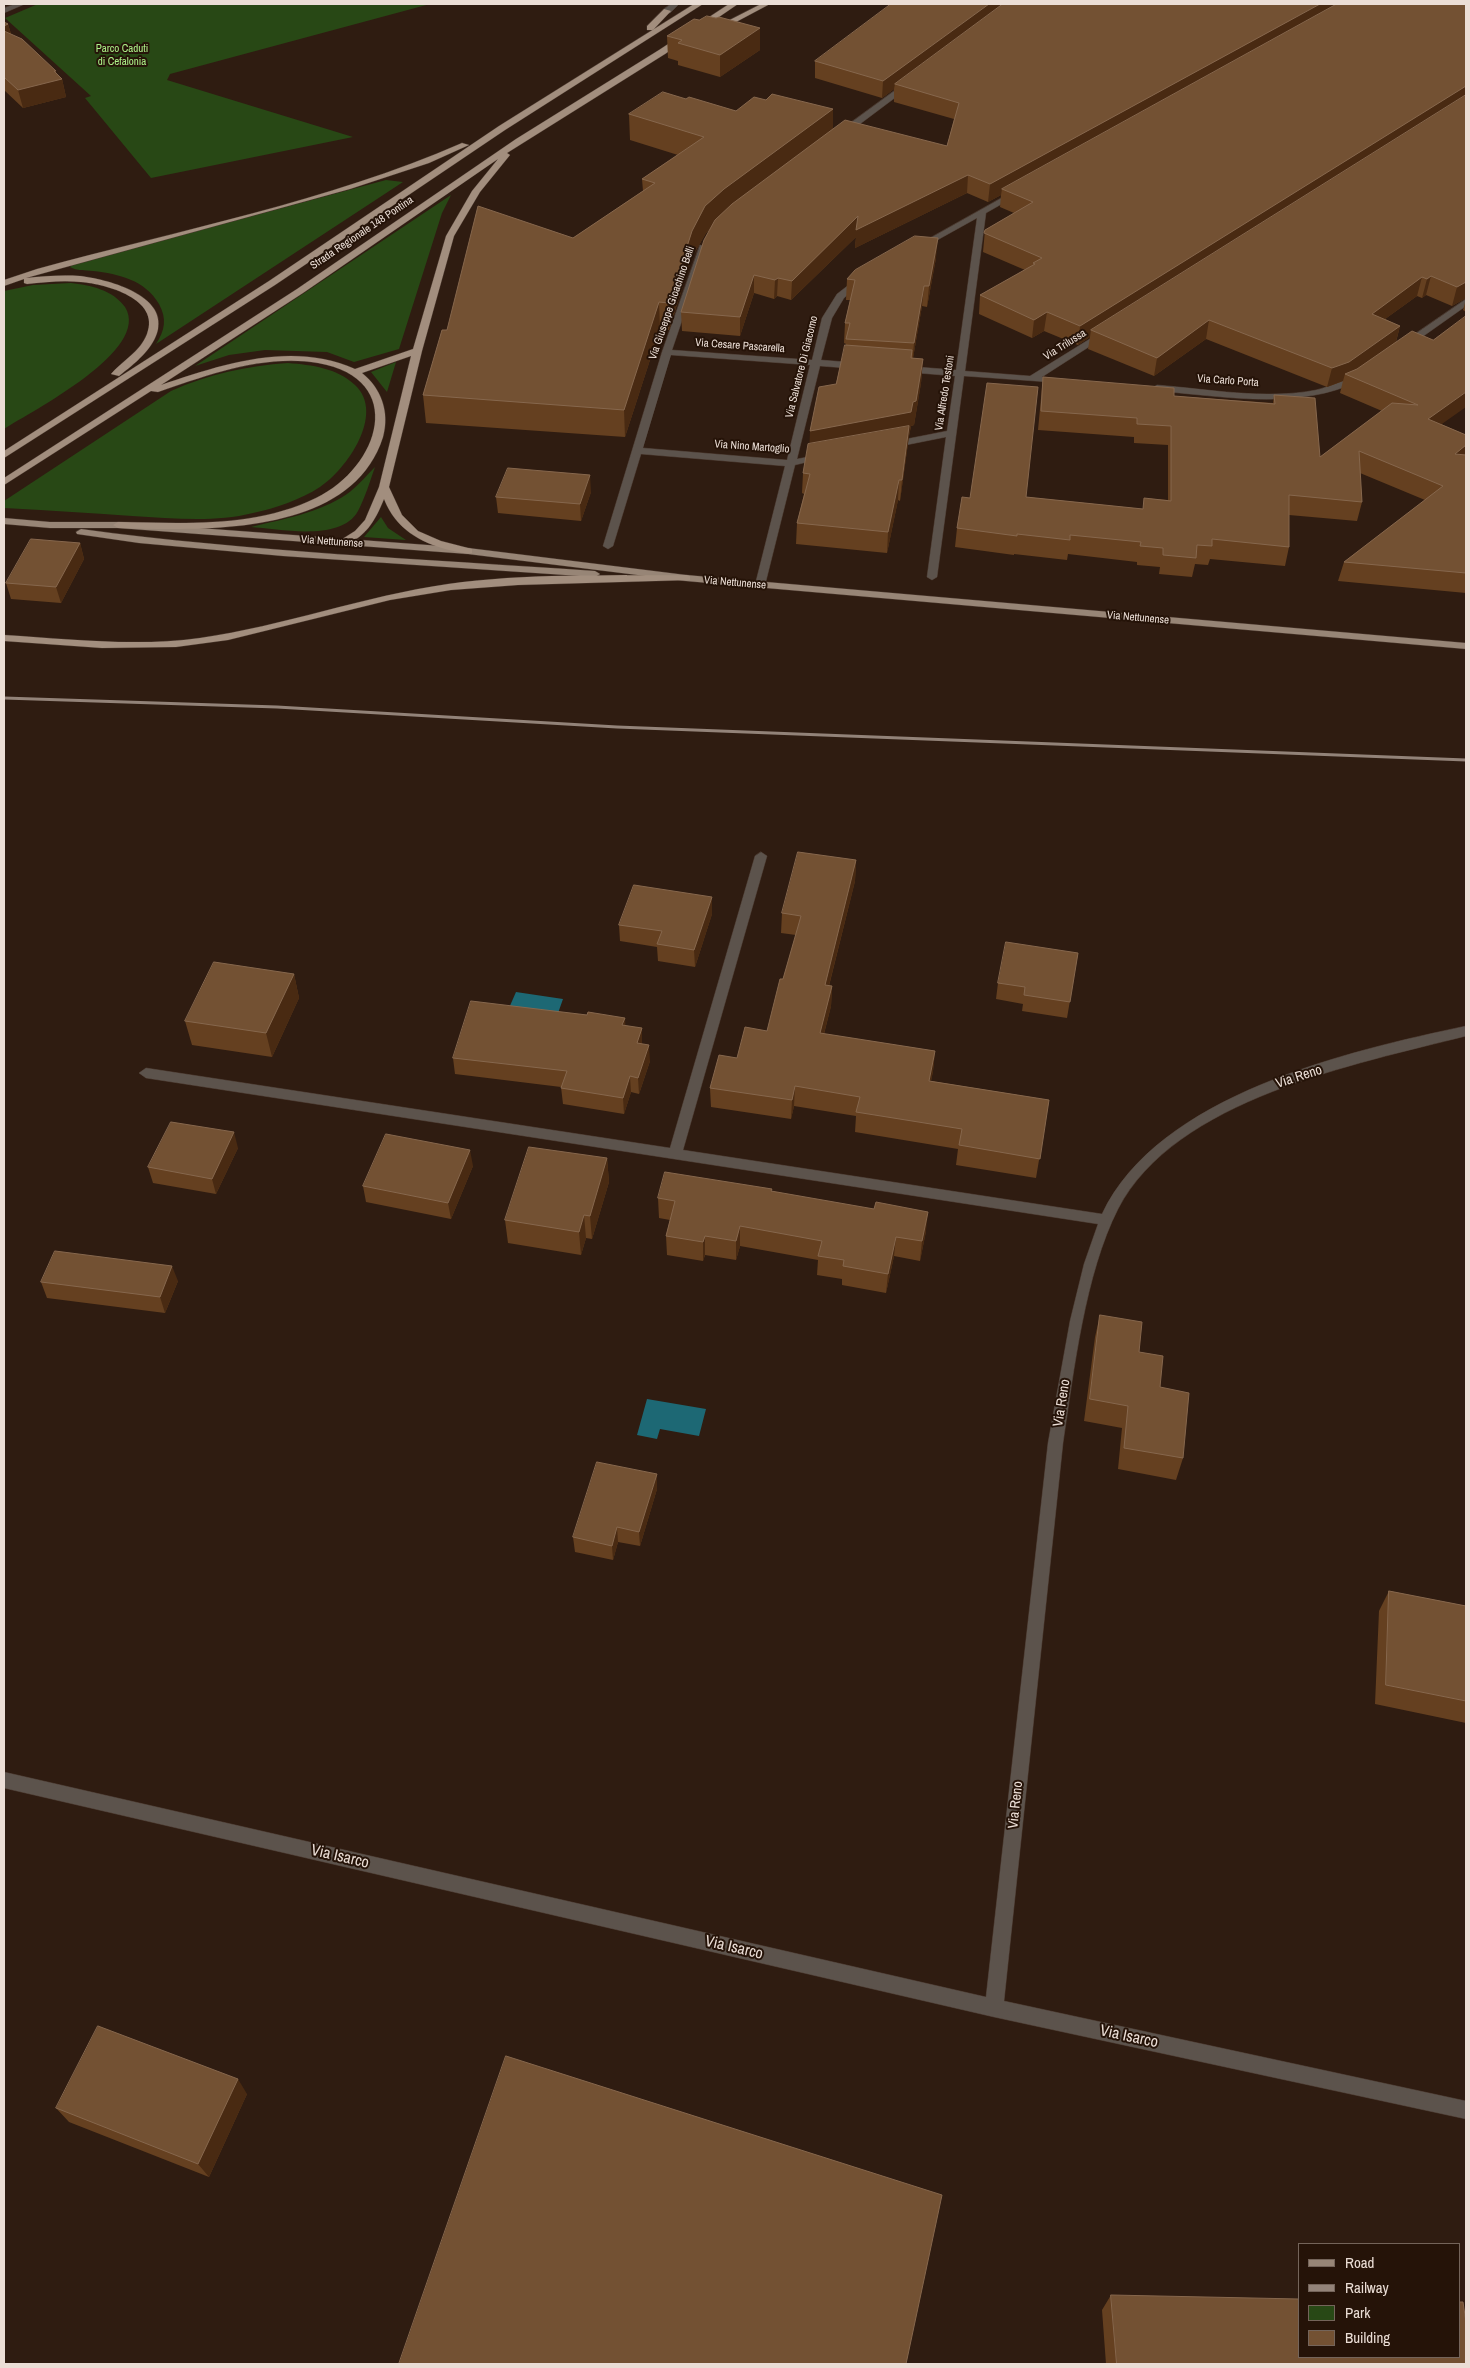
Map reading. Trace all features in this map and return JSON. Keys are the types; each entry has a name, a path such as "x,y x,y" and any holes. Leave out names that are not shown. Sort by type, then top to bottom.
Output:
{"highway":[{"name":"Strada Regionale 148 Pontina","path":"4,455 272,283 502,128 699,4"},
{"name":"Strada Regionale 148 Pontina","path":"4,482 300,291 519,141 662,52 734,4"},
{"path":"662,52 765,4"},
{"path":"630,48 667,11"},
{"path":"4,283 390,175 427,162 502,128"},
{"path":"341,542 359,533 370,521 384,487 446,246 456,224 484,180 519,141"},
{"path":"4,283 58,279 98,282 130,293 151,312 154,325 149,340 142,349 121,371 71,411"},
{"path":"355,372 418,351"},
{"path":"118,525 229,525 296,510 328,496 349,480 366,461 379,430 381,412 379,399 369,384 355,372 339,365 320,362 268,361 211,372 135,396"},
{"path":"384,487 394,512 412,532 429,541 468,551"},
{"path":"4,638 111,644 183,643 276,627 407,594 448,587 563,580 686,578"}],"main road":[{"name":"Via Nettunense","path":"4,521 50,525 118,525 468,551 603,566 686,578 1466,646"},
{"path":"50,525 139,540 527,571 686,578"},
{"path":"139,540 311,547 341,542"}],"street":[{"path":"4,11 21,4"},
{"path":"667,11 675,4"},
{"path":"837,137 915,79"},
{"path":"913,250 1026,188"},
{"name":"Via Alfredo Testoni","path":"932,577 982,212"},
{"name":"Via Giuseppe Gioachino Belli","path":"608,546 667,352 698,258 710,236"},
{"name":"Via Salvatore Di Giacomo","path":"760,585 827,318 834,304 854,283 869,274"},
{"path":"1396,351 1466,302"},
{"name":"Via Trilussa","path":"1032,379 1115,326"},
{"name":"Via Cesare Pascarella","path":"667,352 874,367"},
{"path":"893,369 1072,382"},
{"name":"Via Carlo Porta","path":"1151,387 1300,396 1337,390 1364,373"},
{"path":"876,447 952,433"},
{"name":"Via Nino Martoglio","path":"638,450 791,463 829,456"},
{"path":"674,1154 760,856"},
{"name":"Via Reno","path":"994,2008 1058,1426 1085,1286 1107,1220 1124,1188 1153,1156 1198,1123 1234,1103 1294,1077 1466,1031"},
{"path":"146,1073 1107,1220"},
{"name":"Via Isarco","path":"4,1780 994,2008 1466,2110"}],"green space":[{"name":"Parco Caduti di Cefalonia","path":"38,4 430,4 170,74 167,80 353,137 151,178 85,98 91,96 5,18"},
{"path":"386,180 403,182 156,344 163,329 164,320 159,304 146,289 122,276 78,270 70,267 73,264"},
{"path":"451,195 442,213 399,349 354,362 327,352 265,350 229,355 195,366"},
{"path":"71,283 101,289 120,301 125,307 129,324 121,342 106,360 85,377 62,394 4,429 4,291 33,285"},
{"path":"396,362 387,392 371,372"},
{"path":"288,363 324,368 348,379 355,385 363,397 366,411 364,426 351,455 330,479 304,496 262,511 208,519 4,508 4,501 171,391 199,380 228,372"},
{"path":"375,467 358,511 350,521 338,527 324,530 293,531 251,527 300,515 336,501 354,488"},
{"path":"381,517 388,528 406,540 364,537"}],"water":[{"path":"516,992 563,999 557,1016 509,1008"},
{"path":"647,1399 706,1409 699,1436 660,1429 657,1439 637,1435"}],"building":[{"path":"891,4 989,4 883,81 815,61"},
{"path":"1003,4 1320,4 990,184 968,175 856,230 858,216 792,281 778,278 775,280 754,275 740,317 681,312 704,240 715,220 732,204 845,120 947,146 959,103 895,84"},
{"path":"1337,4 1466,4 1466,86 1080,326 1047,312 1034,320 980,295 1035,264 1033,263 1042,258 984,233 985,230 1033,202 1002,189"},
{"path":"707,16 719,17 760,28 720,55 678,43 682,40 667,36 694,19 699,20"},
{"path":"4,31 22,39 62,79 18,90 4,77"},
{"path":"663,92 686,99 689,97 736,111 754,97 766,100 772,94 833,109 724,189 705,206 692,231 669,303 659,302 624,410 423,395 442,330 447,330 478,206 573,238 655,183 642,179 704,137 629,114"},
{"path":"1466,95 1466,282 1457,287 1431,276 1427,279 1422,277 1372,314 1400,326 1349,362 1332,368 1209,320 1157,358 1091,330"},
{"path":"915,236 938,238 929,286 924,286 914,343 846,339 850,323 845,323 855,280 847,279 855,270"},
{"path":"1466,316 1466,392 1428,419 1466,435 1466,445 1455,454 1466,455 1466,573 1344,562 1443,486 1359,451 1362,502 1289,495 1289,547 1212,539 1212,546 1197,545 1196,558 1163,555 1163,548 1140,546 1141,542 1070,535 1070,540 1017,534 1017,536 957,528 962,497 970,498 987,383 1038,387 1026,497 1143,509 1144,498 1171,501 1171,426 1137,424 1137,418 1041,411 1043,377 1174,388 1174,396 1275,404 1274,395 1315,398 1320,457 1392,403 1418,405 1345,374 1357,369 1412,331 1433,340"},
{"path":"845,345 912,350 911,358 923,359 916,401 913,402 911,412 810,431 819,387 836,384"},
{"path":"909,426 902,480 899,480 888,532 797,523 810,474 803,473 808,444"},
{"path":"508,468 590,475 580,504 496,497"},
{"path":"31,539 80,543 56,587 6,583"},
{"path":"798,852 856,860 825,985 832,986 820,1033 935,1051 929,1081 1049,1100 1040,1159 959,1145 962,1129 856,1112 860,1097 795,1086 792,1100 710,1088 719,1055 737,1058 745,1027 767,1031 780,979 783,979 801,916 782,913"},
{"path":"634,885 712,897 694,950 657,944 662,931 619,925"},
{"path":"1006,942 1078,953 1070,1002 1024,995 1025,987 998,983"},
{"path":"214,962 294,974 266,1033 185,1021"},
{"path":"471,1001 587,1015 588,1012 625,1018 622,1025 642,1028 637,1043 649,1045 638,1078 630,1076 623,1098 561,1088 567,1071 453,1058"},
{"path":"171,1122 234,1132 212,1179 148,1167"},
{"path":"386,1134 470,1150 448,1203 363,1186"},
{"path":"529,1147 607,1158 590,1216 584,1215 579,1232 505,1220"},
{"path":"665,1172 772,1189 771,1191 874,1209 876,1202 928,1212 922,1241 896,1237 888,1274 843,1266 844,1260 818,1256 822,1241 740,1226 736,1241 705,1236 703,1242 666,1236 675,1201 658,1198"},
{"path":"55,1251 172,1266 160,1297 41,1282"},
{"path":"1100,1315 1142,1322 1139,1352 1163,1356 1160,1387 1189,1393 1183,1458 1124,1448 1128,1406 1090,1399"},
{"path":"597,1462 657,1474 639,1532 617,1527 612,1546 573,1537"},
{"path":"1389,1591 1466,1606 1466,1701 1386,1685"},
{"path":"98,2026 238,2079 198,2164 56,2108"},
{"path":"506,2056 942,2195 906,2364 399,2364"},
{"path":"1111,2295 1298,2299 1298,2358 1460,2358 1460,2302 1463,2302 1466,2322 1466,2364 1117,2364"}],"railway":[{"path":"4,698 277,707 617,727 1466,760"}]}
